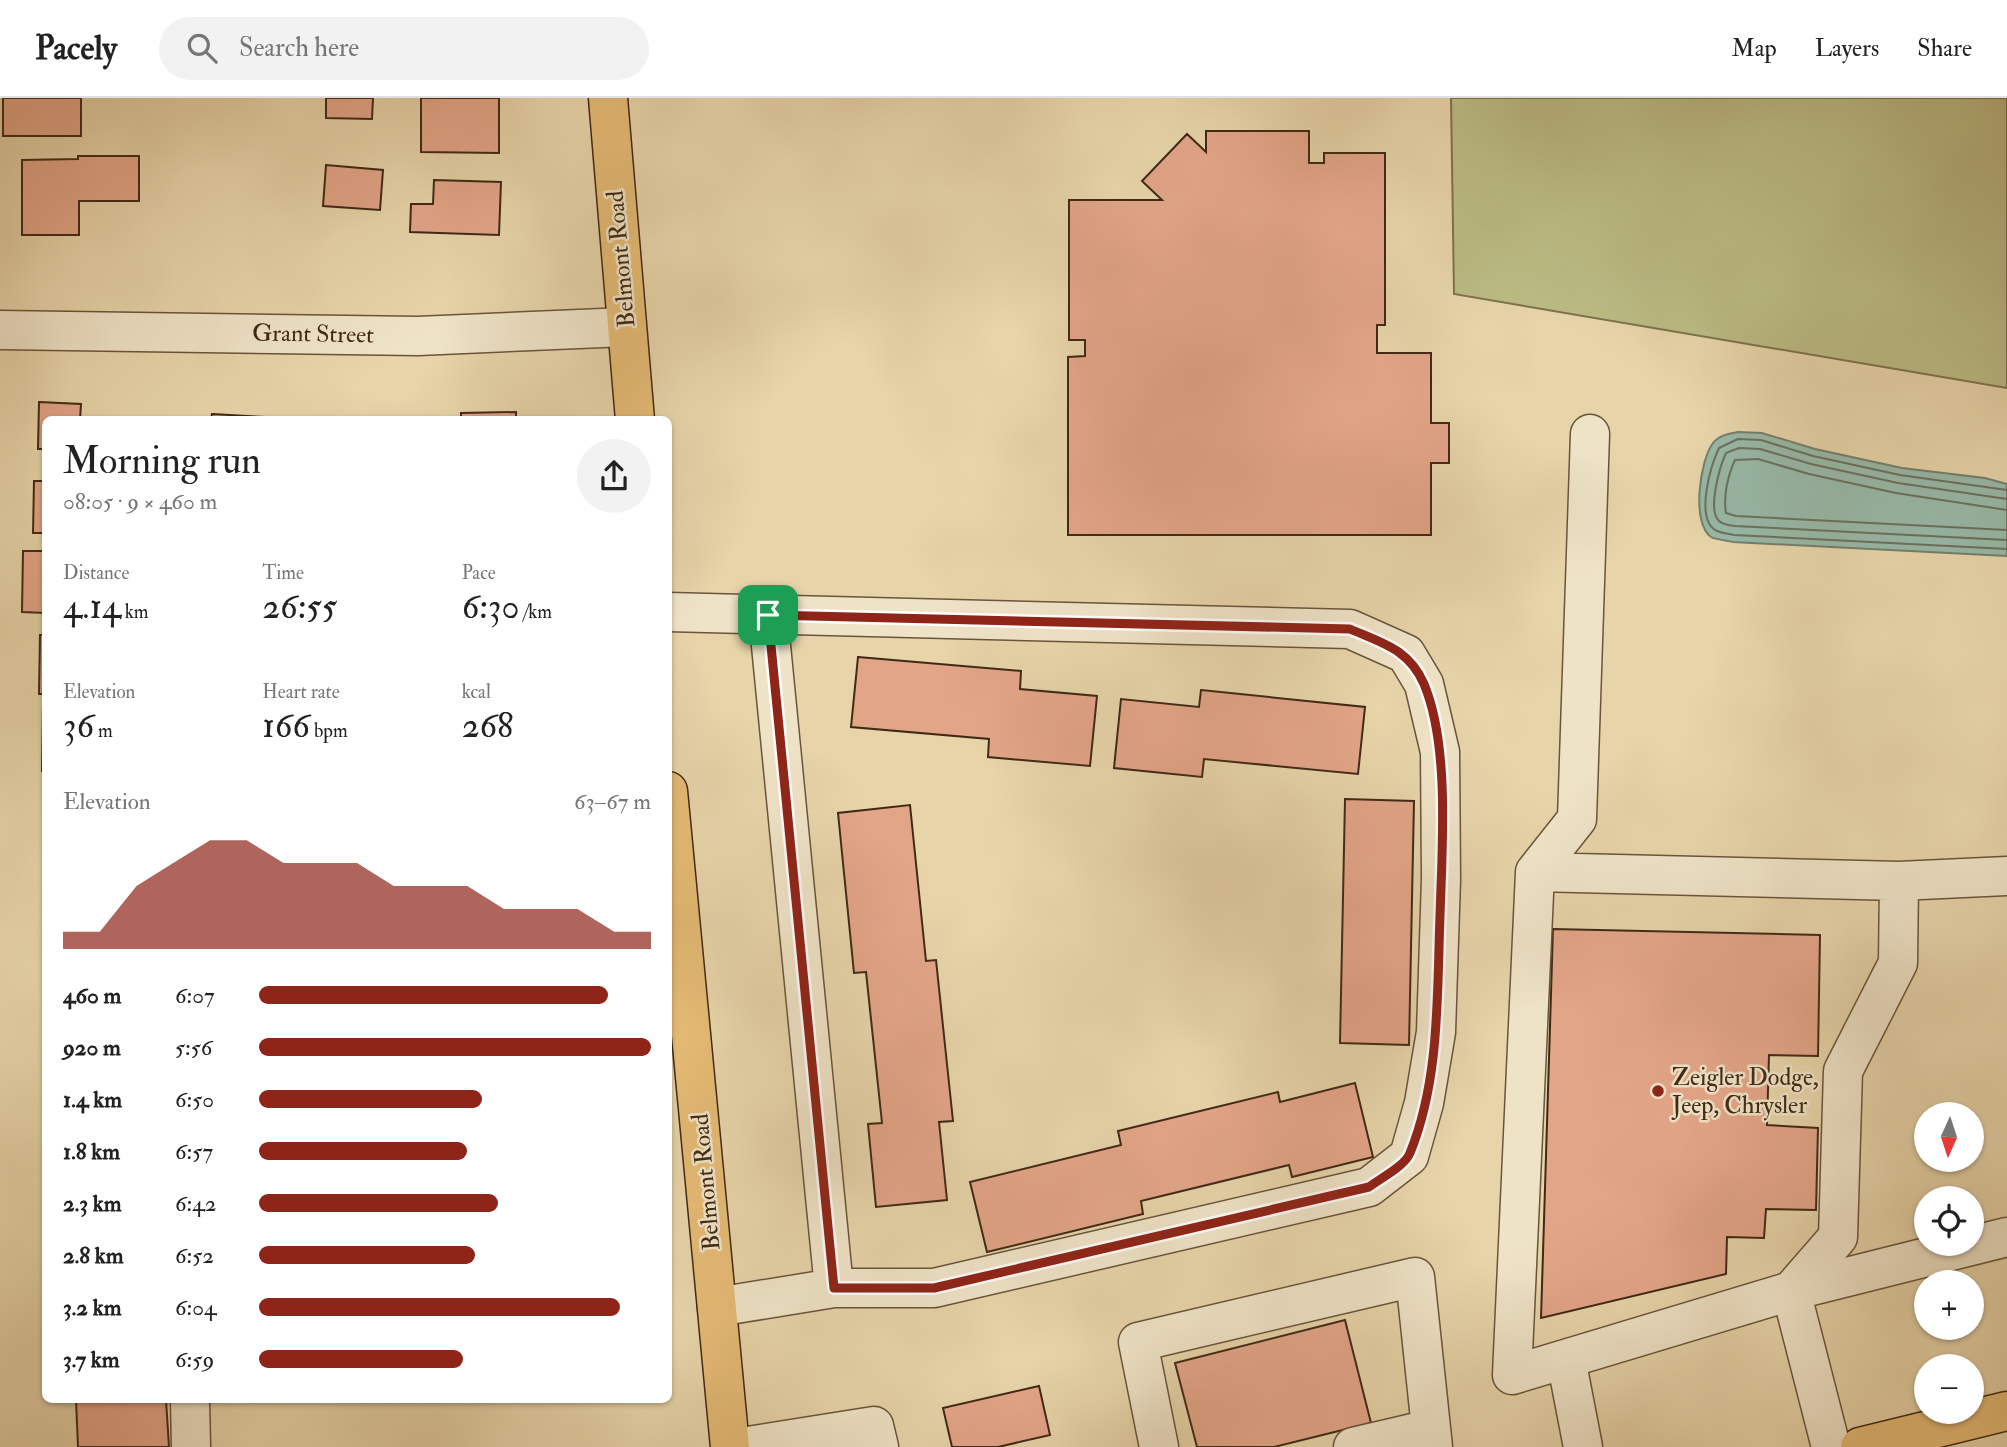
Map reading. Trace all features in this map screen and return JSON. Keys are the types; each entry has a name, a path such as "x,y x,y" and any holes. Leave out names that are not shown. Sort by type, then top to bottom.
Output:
{"main road":[{"name":"Belmont Road","path":"608,98 635,416"},
{"name":"Belmont Road","path":"672,833 730,1447"},
{"path":"1860,1447 2007,1410"}],"street":[{"name":"Grant Street","path":"0,330 418,335 626,327"},
{"path":"1590,434 1577,819 1535,872 1512,1376 1791,1291 2007,1237"},
{"path":"672,612 1350,629 1406,654 1424,684 1440,752 1441,879 1436,1032 1424,1103 1409,1156 1369,1187 934,1288 834,1288 717,1307"},
{"path":"768,615 834,1288"},
{"path":"1535,872 1899,881 2007,876"},
{"path":"1791,1291 1838,1237 1843,1071 1898,963 1899,881"},
{"path":"1159,1447 1138,1342 1415,1278 1431,1438 1353,1447"},
{"path":"1791,1291 1831,1447"},
{"path":"1566,1359 1583,1447"},
{"path":"190,1403 191,1447"},
{"path":"741,1447 874,1426 879,1447"}],"green space":[{"path":"1451,98 2007,98 2007,388 1454,294"}],"water":[{"path":"1738,432 1762,433 1815,449 1902,468 1985,478 2007,484 2007,556 1733,542 1713,538 1705,530 1699,506 1704,463 1715,440"}],"building":[{"path":"3,98 81,98 81,136 3,136"},
{"path":"326,98 373,98 372,119 326,118"},
{"path":"421,98 499,98 499,153 421,152"},
{"path":"1206,131 1309,131 1309,163 1324,163 1324,153 1385,153 1385,325 1377,325 1377,353 1431,353 1431,423 1449,423 1449,463 1431,463 1431,535 1068,535 1068,357 1085,356 1085,340 1069,340 1069,200 1162,200 1142,181 1187,134 1206,152"},
{"path":"78,156 139,156 139,201 79,201 79,235 22,235 22,160 78,159"},
{"path":"326,165 383,170 380,210 323,206"},
{"path":"434,180 501,182 499,235 410,232 411,204 433,204"},
{"path":"39,402 81,404 80,416 42,416 42,449 38,449"},
{"path":"516,412 516,416 461,416 461,413"},
{"path":"212,414 247,416 212,416"},
{"path":"34,481 42,481 42,533 33,533"},
{"path":"23,551 42,551 42,613 22,612"},
{"path":"40,635 42,635 42,694 39,694"},
{"path":"858,657 1021,671 1020,689 1097,696 1090,766 988,757 989,739 851,727"},
{"path":"1201,690 1365,707 1358,774 1204,759 1202,777 1114,768 1121,699 1199,707"},
{"path":"1345,799 1414,801 1409,1045 1340,1043"},
{"path":"910,805 926,961 936,960 953,1121 939,1122 947,1200 876,1207 868,1124 882,1123 866,972 854,973 838,813"},
{"name":"Zeigler Dodge, Jeep, Chrysler","path":"1553,929 1820,935 1818,1056 1769,1055 1767,1125 1818,1128 1816,1210 1766,1209 1764,1238 1727,1237 1726,1274 1541,1318"},
{"path":"1355,1083 1373,1157 1292,1177 1289,1165 1141,1201 1143,1214 987,1252 970,1182 1121,1145 1118,1131 1278,1092 1280,1102"},
{"path":"1345,1320 1371,1423 1274,1447 1197,1447 1175,1363"},
{"path":"1039,1386 1050,1435 998,1447 952,1447 943,1408"},
{"path":"76,1403 166,1403 169,1447 78,1447"}],"place":[{"name":"Zeigler Dodge, Jeep, Chrysler","path":"1658,1091"}],"route":[{"path":"768,615 1350,629 1406,654 1424,684 1440,752 1441,879 1436,1032 1424,1103 1409,1156 1369,1187 934,1288 834,1288 810,1068 768,615"}]}
